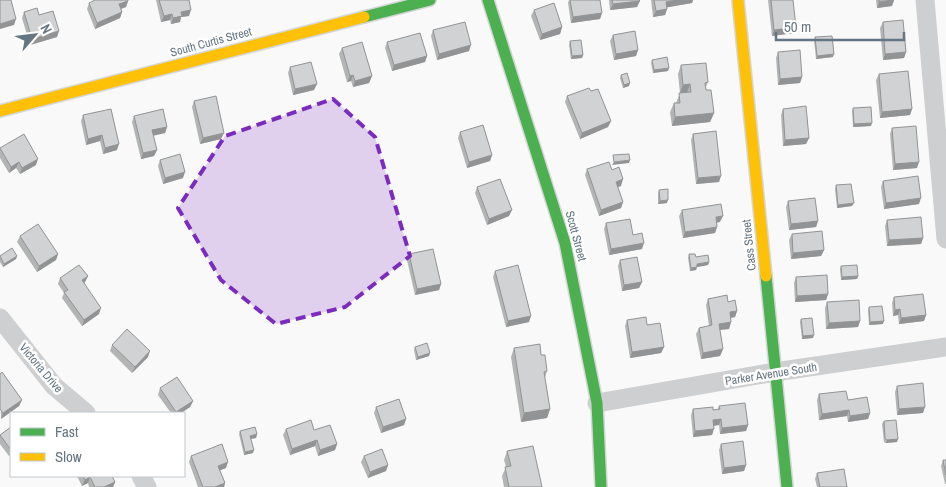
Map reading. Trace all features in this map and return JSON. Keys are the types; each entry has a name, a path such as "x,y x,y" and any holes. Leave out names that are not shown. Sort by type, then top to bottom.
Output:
{"street":[{"name":"South Curtis Street","path":"0,111 430,0"},
{"name":"Scott Street","path":"488,0 565,243 597,403 601,487"},
{"name":"Cass Street","path":"738,0 787,487"},
{"path":"925,0 946,238"},
{"name":"Victoria Drive","path":"0,318 54,386 85,412"},
{"name":"Parker Avenue South","path":"597,403 775,372 946,347"}],"highlighted area":[{"path":"333,99 375,137 410,256 345,307 276,324 221,280 178,208 225,136"}],"building":[{"path":"0,0 11,0 16,19 0,24"},
{"path":"95,0 128,1 119,4 122,12 97,23 89,3"},
{"path":"159,0 189,0 191,10 181,12 182,16 173,18 172,14 164,16"},
{"path":"570,0 600,0 602,13 573,17"},
{"path":"612,0 639,0 640,1 613,4"},
{"path":"654,0 677,0 666,2 667,9 656,11"},
{"path":"771,0 793,0 796,27 774,30"},
{"path":"554,3 562,27 542,34 534,10"},
{"path":"37,8 39,15 53,11 59,31 32,39 24,12"},
{"path":"903,20 906,52 885,54 883,22"},
{"path":"465,22 471,45 439,54 433,30"},
{"path":"635,31 638,50 616,54 613,35"},
{"path":"420,33 427,56 394,65 387,42"},
{"path":"832,36 834,54 817,56 815,37"},
{"path":"581,40 583,55 572,56 570,41"},
{"path":"362,42 372,76 355,81 353,75 350,76 342,48"},
{"path":"800,50 802,77 780,79 778,52"},
{"path":"667,57 669,68 654,70 652,60"},
{"path":"311,62 317,84 295,89 290,67"},
{"path":"706,63 708,82 705,83 706,90 711,90 714,113 675,117 674,103 680,103 679,93 691,92 690,84 683,85 681,65"},
{"path":"908,71 912,109 882,112 879,74"},
{"path":"627,73 630,83 624,85 621,75"},
{"path":"589,88 591,91 598,89 611,121 582,133 567,96"},
{"path":"216,96 224,133 203,138 194,101"},
{"path":"806,106 809,138 785,140 783,109"},
{"path":"871,107 872,123 854,124 853,108"},
{"path":"111,109 119,144 105,148 102,135 88,139 83,115"},
{"path":"163,109 167,127 152,130 157,150 143,153 134,116"},
{"path":"483,125 492,155 469,162 460,132"},
{"path":"916,126 919,162 895,164 892,128"},
{"path":"716,131 721,176 698,178 693,134"},
{"path":"24,134 38,159 22,168 19,162 11,167 0,148"},
{"path":"180,154 185,172 165,178 160,160"},
{"path":"629,154 630,160 614,162 613,155"},
{"path":"609,162 612,170 619,167 623,179 616,182 623,202 601,210 587,169"},
{"path":"918,176 921,198 886,203 883,181"},
{"path":"500,179 512,210 489,219 477,187"},
{"path":"851,184 854,203 838,205 836,185"},
{"path":"668,189 668,200 660,201 659,190"},
{"path":"815,198 818,221 791,224 788,201"},
{"path":"721,204 723,216 716,217 717,227 685,232 682,210"},
{"path":"921,217 923,238 889,240 887,220"},
{"path":"630,219 633,235 642,233 644,243 611,249 606,223"},
{"path":"38,224 58,254 39,266 20,236"},
{"path":"822,231 824,250 793,253 792,234"},
{"path":"12,248 17,256 4,264 0,256"},
{"path":"433,249 441,284 417,289 409,254"},
{"path":"689,254 695,254 696,257 708,255 709,262 697,264 697,267 691,268"},
{"path":"637,257 642,282 624,285 620,260"},
{"path":"79,265 88,276 82,280 101,308 84,320 64,292 68,290 60,278"},
{"path":"518,265 531,316 508,321 495,271"},
{"path":"857,265 858,276 842,277 841,266"},
{"path":"827,275 828,294 797,296 796,277"},
{"path":"923,294 926,315 901,318 900,309 895,310 894,297"},
{"path":"727,295 728,302 735,300 737,311 730,312 731,322 719,324 723,349 703,353 699,328 712,325 708,299"},
{"path":"859,300 860,321 829,323 827,302"},
{"path":"882,306 884,321 870,322 869,307"},
{"path":"646,317 647,325 660,323 664,347 632,352 627,320"},
{"path":"812,318 814,335 803,336 801,319"},
{"path":"127,329 150,351 135,367 112,345"},
{"path":"427,343 430,353 418,357 415,347"},
{"path":"540,344 541,355 545,355 547,371 544,372 550,409 524,413 514,348"},
{"path":"2,372 22,400 3,413 0,409 0,374"},
{"path":"177,377 193,401 176,412 160,388"},
{"path":"923,383 925,407 899,409 897,386"},
{"path":"846,391 848,400 867,397 870,413 850,416 849,410 822,414 819,394"},
{"path":"399,399 406,419 383,427 376,407"},
{"path":"745,403 748,425 722,428 721,419 713,420 714,429 695,431 693,409 713,407 713,410 720,409 719,406"},
{"path":"311,420 314,430 330,425 337,444 320,450 317,440 292,449 286,429"},
{"path":"896,420 898,439 887,440 885,438 884,421"},
{"path":"255,427 257,434 250,436 254,450 245,452 240,431"},
{"path":"10,428 10,449 0,435"},
{"path":"743,441 746,465 724,468 721,444"},
{"path":"222,444 228,462 218,466 225,483 215,487 203,487 191,456"},
{"path":"533,446 542,487 509,487 505,467 511,466 507,451"},
{"path":"382,449 388,465 370,472 364,456"},
{"path":"943,460 946,460 946,475"},
{"path":"844,469 847,487 820,487 817,473"},
{"path":"90,477 112,477 115,482 104,487 95,487"}],"traffic: fast":[{"path":"364,17 430,0"},
{"path":"488,0 565,243 597,403 601,487"},
{"path":"766,276 787,487"}],"traffic: slow":[{"path":"738,0 766,276"},
{"path":"0,111 364,17"}]}
